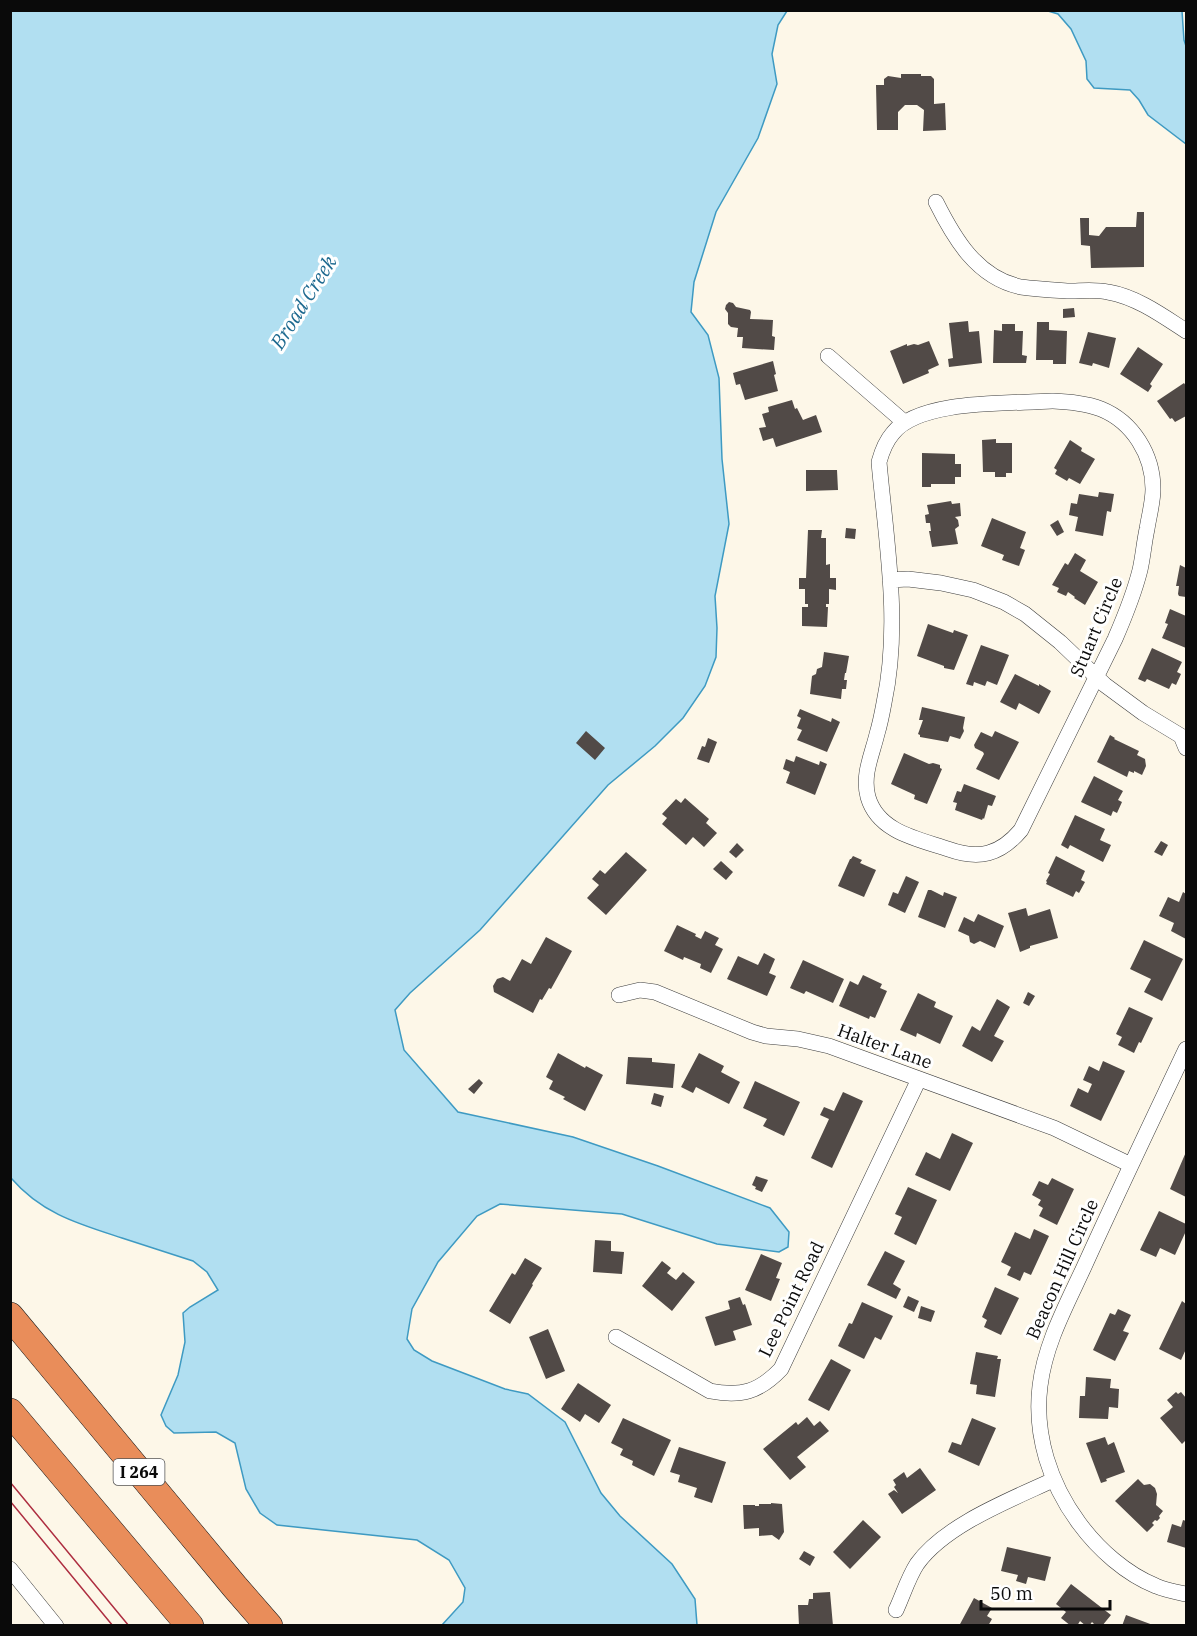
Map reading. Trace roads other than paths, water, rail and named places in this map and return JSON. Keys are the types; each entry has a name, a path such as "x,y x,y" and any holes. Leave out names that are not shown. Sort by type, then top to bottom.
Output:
{"highway":[{"name":"I 264","path":"10,1316 269,1626"},
{"path":"10,1412 190,1626"}],"street":[{"path":"936,202 949,228 965,251 997,278 1020,286 1108,292 1129,298 1162,315 1186,331"},
{"path":"828,356 904,423"},
{"name":"Stuart Circle","path":"992,402 1077,403 1101,409 1117,418 1131,430 1148,458 1152,476 1153,491 1140,570 1127,610 1097,677 1021,830 1012,842 1000,850 983,855 960,853 896,831 876,813 868,797 867,767 885,700 891,658 892,606 879,462 888,439 904,423 918,415 958,406 992,402"},
{"path":"890,580 908,579 941,583 973,590 1004,602 1024,614 1060,642 1097,677 1143,712 1185,738"},
{"name":"Halter Lane","path":"619,995 640,990 655,992 752,1032 829,1046 1054,1128 1131,1165"},
{"name":"Beacon Hill Circle","path":"1186,1049 1047,1349 1040,1389 1040,1423 1044,1451 1053,1480 1074,1517 1107,1554 1130,1572 1155,1586 1186,1594"},
{"name":"Lee Point Road","path":"616,1337 710,1391 741,1394 756,1389 770,1380 781,1369 919,1079"},
{"path":"896,1610 916,1567 928,1551 941,1540 988,1510 1053,1480"},
{"path":"10,1569 56,1626"}],"water":[{"name":"Broad Creek","path":"10,11 787,11 778,25 772,54 777,84 758,138 716,212 694,282 691,312 708,335 719,378 722,459 729,524 715,596 716,657 705,686 683,718 655,746 608,785 480,930 410,993 395,1010 404,1050 458,1112 573,1137 658,1166 770,1208 789,1232 788,1247 779,1252 717,1244 622,1214 500,1204 477,1216 438,1262 412,1309 407,1339 414,1350 432,1361 505,1389 528,1394 565,1422 601,1493 620,1516 672,1564 695,1599 697,1625 442,1625 463,1602 465,1588 449,1560 417,1540 277,1525 260,1513 246,1489 235,1443 216,1432 174,1433 166,1426 161,1415 178,1375 185,1342 183,1313 218,1290 207,1272 193,1261 91,1228 62,1216 35,1201 11,1178"},
{"path":"1048,11 1182,11 1186,46 1186,144 1148,115 1130,90 1094,88 1087,79 1086,61 1071,29 1058,14"}],"tram line":[{"path":"10,1482 129,1626"},
{"path":"10,1501 113,1626"}]}
